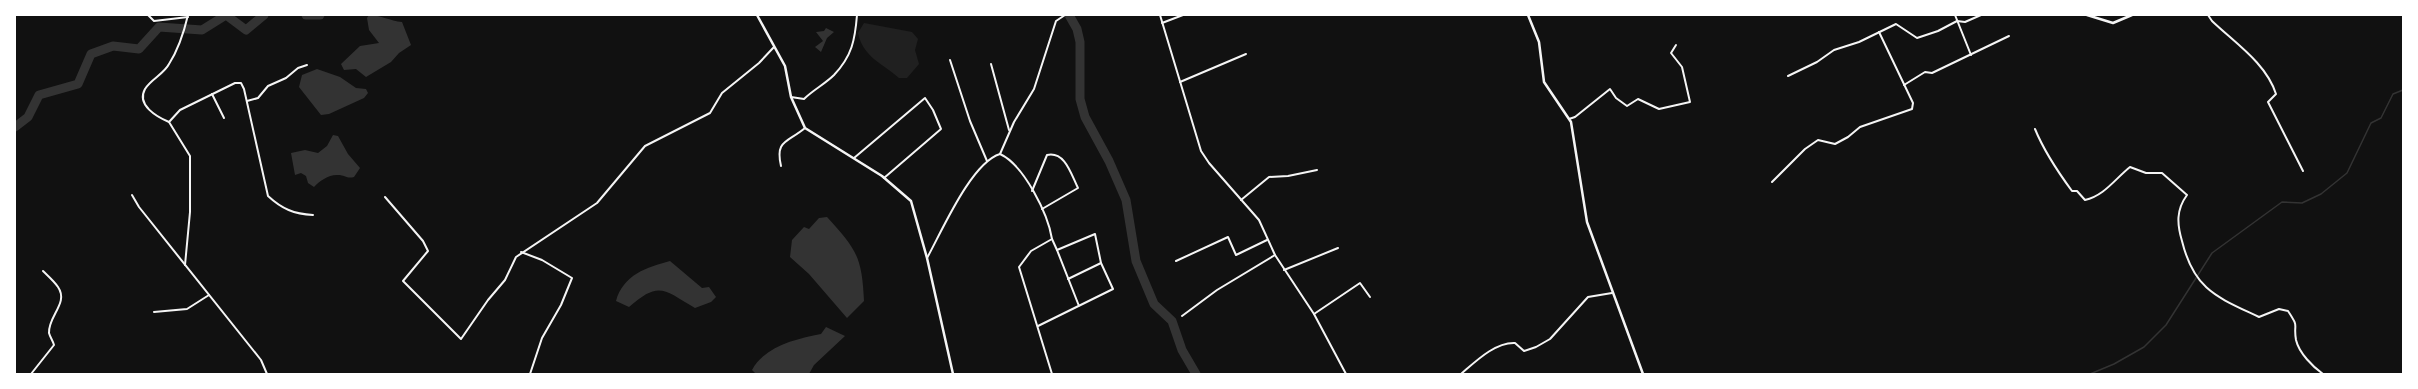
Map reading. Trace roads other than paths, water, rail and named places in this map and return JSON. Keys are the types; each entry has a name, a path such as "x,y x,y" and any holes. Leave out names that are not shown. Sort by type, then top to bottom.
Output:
{"street":[{"path":"148,15 154,20 188,16 184,32 169,66 145,88 143,96 146,107 158,118 169,122 190,156 190,212 185,265"},
{"path":"757,15 785,66 791,97 805,128 884,178 911,201 927,258 953,374"},
{"path":"791,97 804,99 814,89 833,76 852,50 857,15"},
{"path":"927,258 974,175 987,161 1000,154 1009,131 1034,89 1056,21 1065,15"},
{"path":"1160,15 1201,151 1259,220 1275,255 1314,314 1346,374"},
{"path":"1162,23 1183,15"},
{"path":"1528,15 1538,42 1544,82 1569,119 1575,137 1587,222 1643,374"},
{"path":"1955,15 1971,54"},
{"path":"1788,76 1818,62 1834,50 1860,42 1896,24 1917,38 1938,31 1957,21 1965,22 1981,15"},
{"path":"2087,15 2113,24 2132,15"},
{"path":"2208,15 2212,22 2260,64 2274,86 2276,94 2268,102 2303,171"},
{"path":"1772,182 1818,140 1835,144 1848,138 1860,127 1912,109 1913,103 1879,32"},
{"path":"1904,85 1925,72 1932,73 2009,36"},
{"path":"1569,119 1575,117 1610,89 1616,98 1627,106 1638,99 1659,109 1690,102 1682,66 1671,53 1676,45"},
{"path":"385,197 423,241 428,251 404,281 461,339 488,300 505,280 516,257 521,252 597,203 645,146 710,113 722,93 759,63 775,46"},
{"path":"1180,82 1246,54"},
{"path":"950,60 970,121 987,161"},
{"path":"990,64 1009,131"},
{"path":"247,101 258,98 268,86 286,78 298,68 306,65"},
{"path":"169,122 180,110 235,82 241,83 247,101 268,196 278,206 296,214 313,216"},
{"path":"212,94 224,118"},
{"path":"854,158 925,98 933,110 940,129 884,178"},
{"path":"781,166 778,152 780,145 805,128"},
{"path":"2035,129 2044,150 2072,191 2077,191 2085,200 2093,198 2112,185 2130,167 2146,173 2162,172 2187,195 2178,213 2178,228 2192,272 2212,294 2259,317 2278,309 2288,311 2297,324 2296,340 2307,360 2324,374"},
{"path":"1032,191 1047,155 1054,153 1061,156 1078,188 1042,209"},
{"path":"1000,154 1008,157 1025,178 1049,222 1052,239 1079,306"},
{"path":"1241,200 1269,177 1288,176 1317,170"},
{"path":"132,195 139,207 261,360 268,374"},
{"path":"1038,326 1113,289 1101,263 1095,234 1056,250"},
{"path":"1176,261 1228,238 1236,255 1268,240"},
{"path":"1052,239 1031,251 1019,267 1052,374"},
{"path":"1284,270 1338,248"},
{"path":"521,252 542,260 572,278 561,305 542,338 530,374"},
{"path":"1182,316 1217,290 1275,255"},
{"path":"1068,279 1101,263"},
{"path":"31,374 54,345 49,334 52,319 60,306 62,295 58,287 43,271"},
{"path":"1314,314 1360,283 1370,297"},
{"path":"1461,374 1481,357 1508,343 1515,343 1524,351 1536,347 1550,339 1588,297 1612,293"},
{"path":"154,312 187,309 209,295"}],"waterway":[{"path":"15,127 28,117 39,95 78,84 91,54 113,46 139,49 159,27 202,30 226,15 246,30 264,15"},
{"path":"306,15 320,15"},
{"path":"1069,15 1077,29 1080,42 1080,99 1085,117 1109,161 1126,200 1136,261 1154,304 1172,321 1182,350 1196,374"},
{"path":"2090,374 2114,364 2144,347 2166,325 2212,253 2282,202 2302,203 2321,194 2347,173 2371,123 2381,118 2393,94 2403,90"}]}
